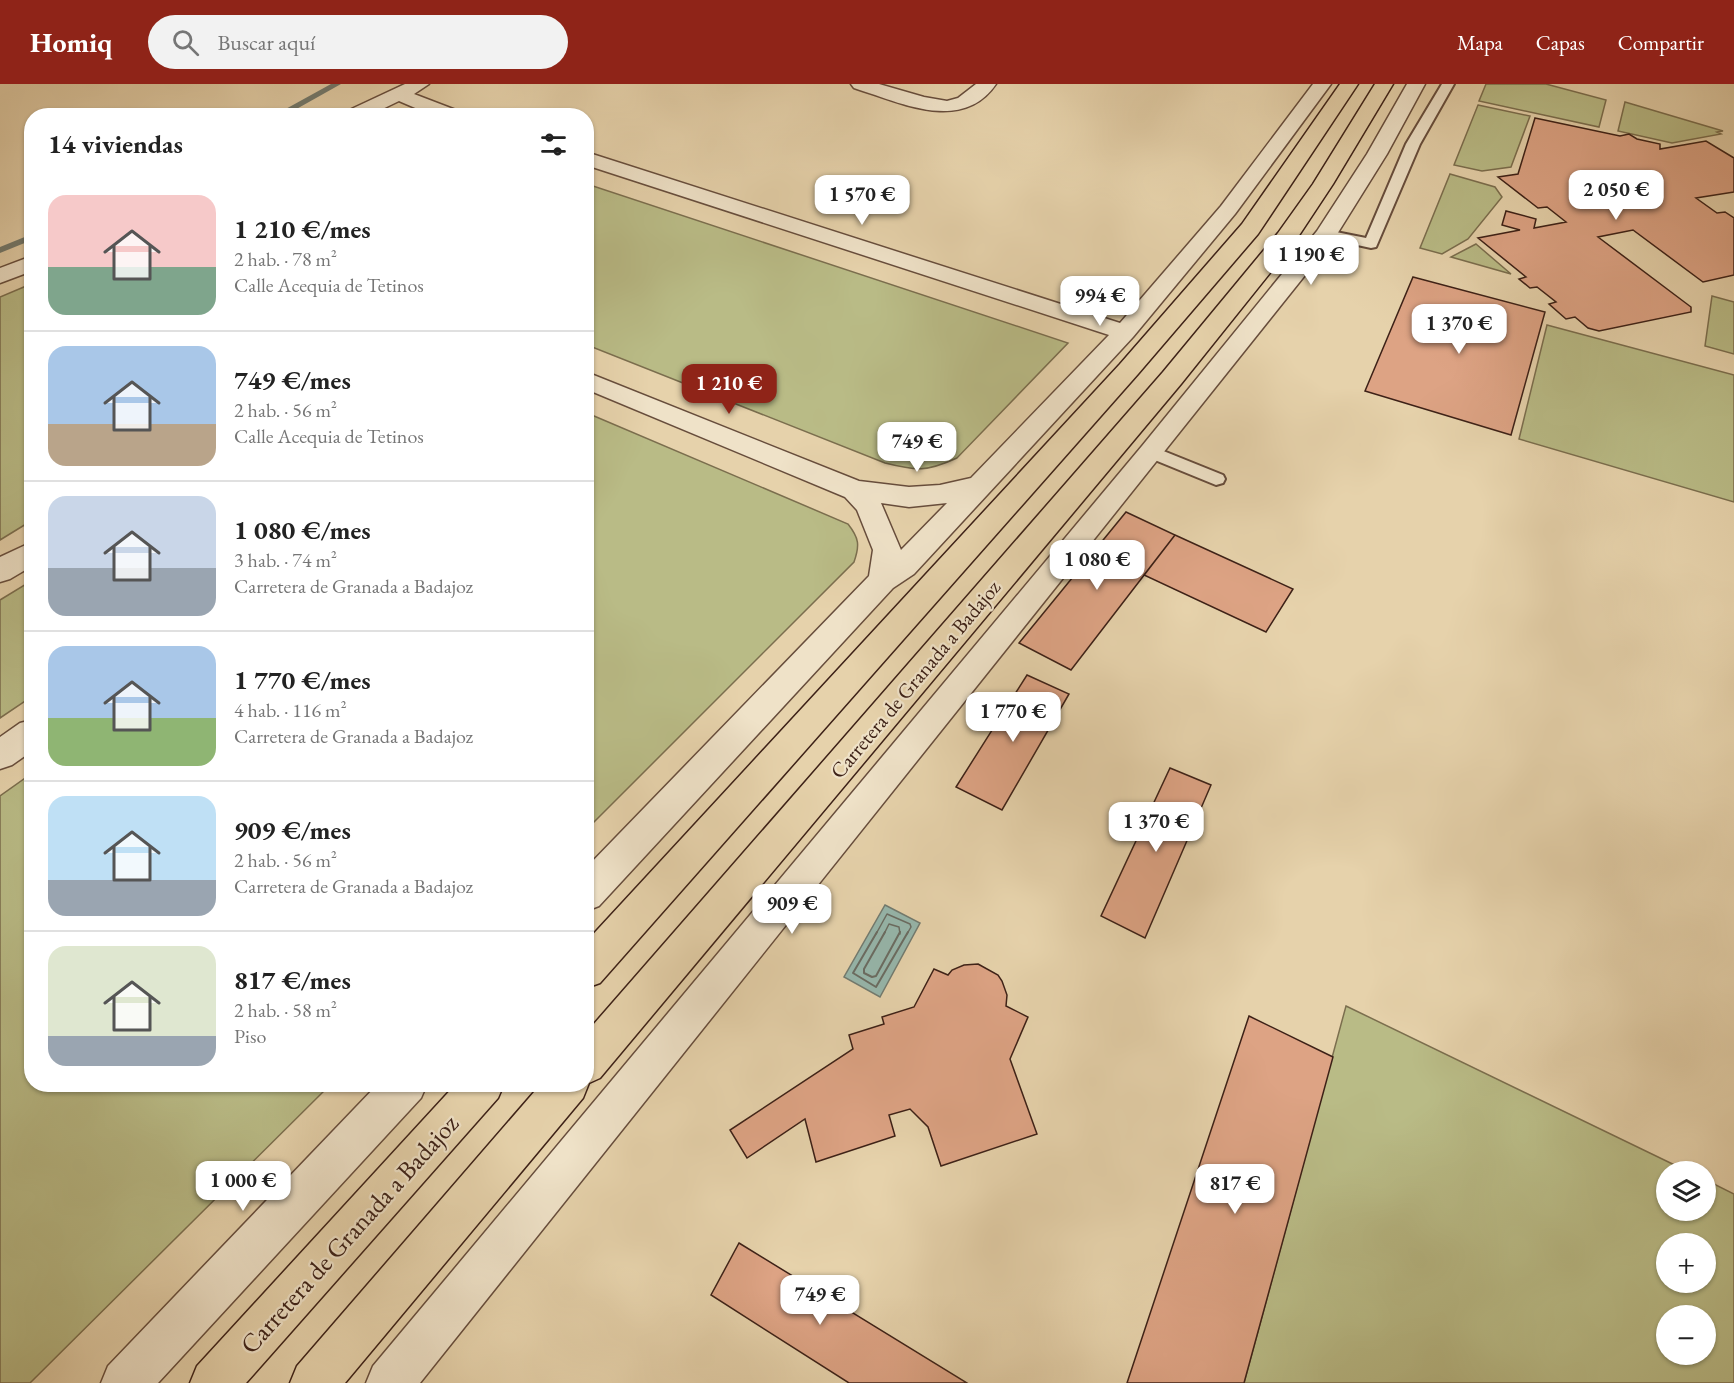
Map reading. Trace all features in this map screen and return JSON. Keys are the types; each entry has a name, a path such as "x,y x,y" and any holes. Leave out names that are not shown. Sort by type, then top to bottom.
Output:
{"highway":[{"path":"594,961 1129,369 1250,229 1349,84"},
{"name":"Carretera de Granada a Badajoz","path":"594,1055 1222,317 1286,238 1323,184 1384,84"},
{"name":"Carretera de Granada a Badajoz","path":"214,1383 477,1092"},
{"path":"314,1383 562,1092"}],"street":[{"path":"368,108 420,84"},
{"path":"860,84 940,105 956,106 969,100 987,84"},
{"path":"594,886 882,580 904,566 1125,332 1228,210 1322,84"},
{"path":"390,1383 1151,452 1326,234 1377,154 1416,84"},
{"path":"398,93 431,108"},
{"path":"594,161 1125,332"},
{"path":"0,276 24,266"},
{"path":"594,383 855,490 909,496 940,495 981,485"},
{"path":"855,490 869,506 878,523 887,550 882,580"},
{"path":"0,571 24,557"},
{"path":"0,755 24,738"},
{"path":"125,1383 399,1092"}],"lane":[{"path":"1326,234 1371,244 1413,144 1448,84"},
{"path":"1151,452 1215,479"}],"green space":[{"path":"1486,84 1546,84 1606,100 1599,127 1479,101"},
{"path":"1625,102 1723,131 1717,132 1721,134 1672,143 1618,131"},
{"path":"1478,105 1530,116 1511,167 1482,171 1454,165"},
{"path":"1450,174 1495,187 1502,197 1468,239 1442,254 1420,248"},
{"path":"594,187 1068,343 957,458 937,466 921,469 885,463 594,348"},
{"path":"1476,244 1511,274 1451,257"},
{"path":"24,287 24,525 0,540 0,297"},
{"path":"1712,296 1734,302 1734,354 1705,346"},
{"path":"1547,325 1734,375 1734,502 1519,439"},
{"path":"594,416 848,524 858,546 854,562 594,822"},
{"path":"24,585 24,702 0,718 0,600"},
{"path":"24,779 24,1092 323,1092 30,1383 0,1383 0,796"},
{"path":"1346,1006 1666,1161 1656,1161 1656,1221 1716,1221 1716,1185 1734,1194 1734,1383 1244,1383"}],"water":[{"path":"885,905 920,923 880,997 844,977"}],"building":[{"path":"1535,118 1620,136 1629,134 1637,139 1660,144 1660,149 1706,141 1734,158 1734,192 1696,198 1717,213 1725,212 1734,218 1734,275 1703,282 1633,230 1598,237 1691,307 1691,312 1599,331 1588,328 1575,317 1566,319 1549,304 1556,302 1537,287 1530,288 1519,279 1526,277 1478,238 1520,230 1502,225 1506,211 1536,219 1534,228 1566,222 1547,207 1538,208 1498,177 1518,174"},
{"path":"1413,277 1545,312 1511,435 1365,391"},
{"path":"1126,512 1175,535 1071,670 1019,643"},
{"path":"1175,535 1293,589 1266,632 1144,575"},
{"path":"1027,675 1069,694 1002,810 956,787"},
{"path":"1170,768 1211,785 1145,938 1101,916"},
{"path":"978,964 998,975 1002,981 1007,995 1006,1006 1028,1017 1010,1059 1037,1134 941,1166 928,1127 910,1109 889,1115 895,1136 816,1162 805,1119 747,1158 730,1130 853,1049 849,1035 884,1024 882,1017 914,1007 934,969 948,975 952,970 964,965"},
{"path":"1249,1016 1333,1057 1244,1383 1127,1383"},
{"path":"739,1243 967,1383 849,1383 711,1295"}],"waterway":[{"path":"292,108 337,84"},
{"path":"0,250 24,240"}]}
